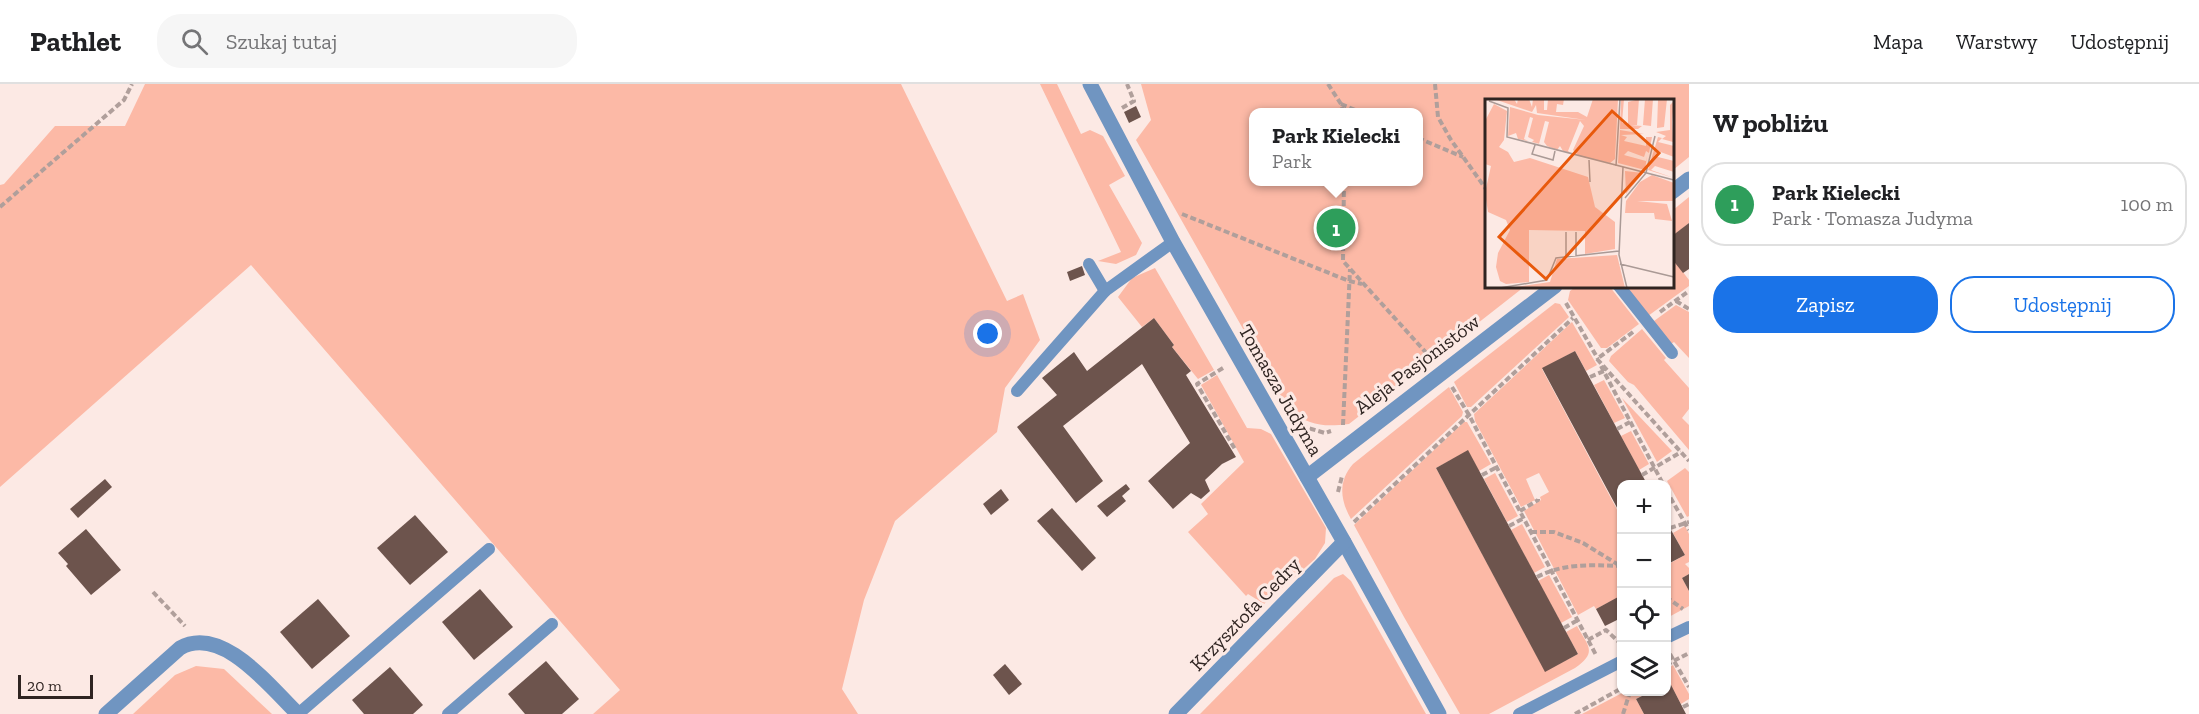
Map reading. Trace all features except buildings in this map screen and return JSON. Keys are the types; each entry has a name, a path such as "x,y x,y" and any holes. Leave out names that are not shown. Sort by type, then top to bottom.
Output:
{"street":[{"name":"Tomasza Judyma","path":"1090,84 1173,242 1439,714"},
{"path":"1674,190 1689,179"},
{"name":"Aleja Pasjonistów","path":"1307,477 1552,288"},
{"name":"Krzysztofa Cedry","path":"1176,714 1344,542"},
{"path":"106,714 180,648 189,643 200,642 215,645 241,660 298,714"}],"lane":[{"path":"1017,391 1106,291 1173,242"},
{"path":"1089,264 1106,291"},
{"path":"1621,288 1672,353"},
{"path":"298,714 489,549"},
{"path":"448,714 552,624"},
{"path":"1671,636 1689,627"},
{"path":"1519,714 1617,664"}],"path":[{"path":"0,207 124,100 132,84"},
{"path":"1328,84 1342,108"},
{"path":"1435,84 1438,117 1485,188"},
{"path":"1341,104 1350,108"},
{"path":"1423,140 1463,157"},
{"path":"1344,186 1343,261 1443,372 1469,415 1616,691 1575,714"},
{"path":"1173,211 1349,281 1363,284"},
{"path":"1349,426 1343,429 1350,269"},
{"path":"1676,301 1689,309"},
{"path":"1346,516 1350,525 1574,318 1661,480"},
{"path":"1236,451 1197,384 1239,357"},
{"path":"1597,359 1689,461"},
{"path":"1590,377 1604,371"},
{"path":"1294,420 1302,426 1325,433 1334,431"},
{"path":"1617,429 1630,422"},
{"path":"1642,475 1681,452"},
{"path":"1482,475 1497,467"},
{"path":"1340,499 1338,491 1343,472"},
{"path":"1671,498 1689,530"},
{"path":"1520,511 1538,499"},
{"path":"1509,526 1524,518"},
{"path":"1671,528 1687,523"},
{"path":"1531,532 1554,532 1583,543 1617,564"},
{"path":"1537,577 1551,570 1577,565 1617,566"},
{"path":"153,592 200,642"},
{"path":"1671,600 1686,611"},
{"path":"1564,628 1578,620"},
{"path":"1588,640 1606,630 1620,642"},
{"path":"1671,663 1689,653"},
{"path":"1671,657 1689,687"},
{"path":"1623,714 1629,696"},
{"path":"1683,707 1689,704"}],"shaded area":[{"path":"145,84 901,84 1007,301 1023,294 1040,340 1005,388 997,432 895,521 864,600 842,689 858,714 593,714 620,690 251,265 0,487 0,185 4,184 55,126 125,126"},
{"path":"1040,84 1057,84 1081,134 1090,130 1103,136 1125,176 1109,185 1142,243 1136,255 1116,264 1098,261 1121,252"},
{"path":"1141,84 1689,84 1689,157 1674,169 1674,99 1485,99 1485,288 1523,288 1349,424 1318,424 1289,410 1136,140 1151,120"},
{"path":"1689,197 1689,223 1674,235 1674,209"},
{"path":"1674,260 1689,280 1689,286 1648,316 1627,288 1674,288"},
{"path":"1155,268 1214,370 1198,379 1172,347 1174,345 1154,318 1142,327 1118,297 1132,278"},
{"path":"1574,288 1611,288 1639,324 1607,348 1601,348 1568,300 1570,291"},
{"path":"1555,303 1560,304 1569,317 1471,407 1467,407 1454,382"},
{"path":"1676,305 1689,312 1689,358 1674,342 1671,344 1654,321"},
{"path":"1572,322 1597,365 1586,371 1575,351 1542,369 1617,510 1617,598 1596,609 1594,606 1578,615 1524,511 1549,492 1539,473 1526,479 1535,500 1521,507 1475,421 1474,414"},
{"path":"1642,329 1666,358 1664,360 1689,388 1689,409 1682,418 1689,425 1689,450 1634,385 1628,382 1609,361 1611,356"},
{"path":"1217,375 1247,428 1261,429 1271,434 1326,528 1325,543 1315,559 1264,604 1248,594 1246,596 1188,532 1208,514 1201,504 1244,462 1201,385"},
{"path":"1604,380 1625,418 1614,423 1594,385"},
{"path":"1449,387 1463,412 1462,416 1351,519 1342,491 1348,470"},
{"path":"1622,398 1672,451 1657,462"},
{"path":"1464,422 1467,422 1491,464 1479,471 1468,451 1436,468 1545,671 1578,654 1566,632 1577,626 1589,648 1587,658 1575,668 1489,714 1460,714 1354,525"},
{"path":"1631,431 1649,464 1639,470 1621,436"},
{"path":"1685,468 1689,472 1689,516 1687,517 1671,488 1671,480 1668,480"},
{"path":"1495,473 1518,516 1507,522 1484,479"},
{"path":"1522,524 1545,567 1534,573 1511,530"},
{"path":"1685,526 1689,534 1689,562 1685,564 1689,568 1689,574 1682,578 1689,591 1689,606 1671,616 1671,563 1685,555 1673,533"},
{"path":"1343,574 1351,581 1426,714 1200,714 1334,578"},
{"path":"1549,575 1572,617 1561,623 1538,581"},
{"path":"1673,665 1689,694 1689,699 1681,704 1671,686 1671,666"},
{"path":"196,666 224,669 272,714 133,714 175,675"},
{"path":"1617,696 1642,696 1636,699 1644,714 1582,714"}],"place":[{"name":"Park Kielecki","path":"1336,228"}]}
